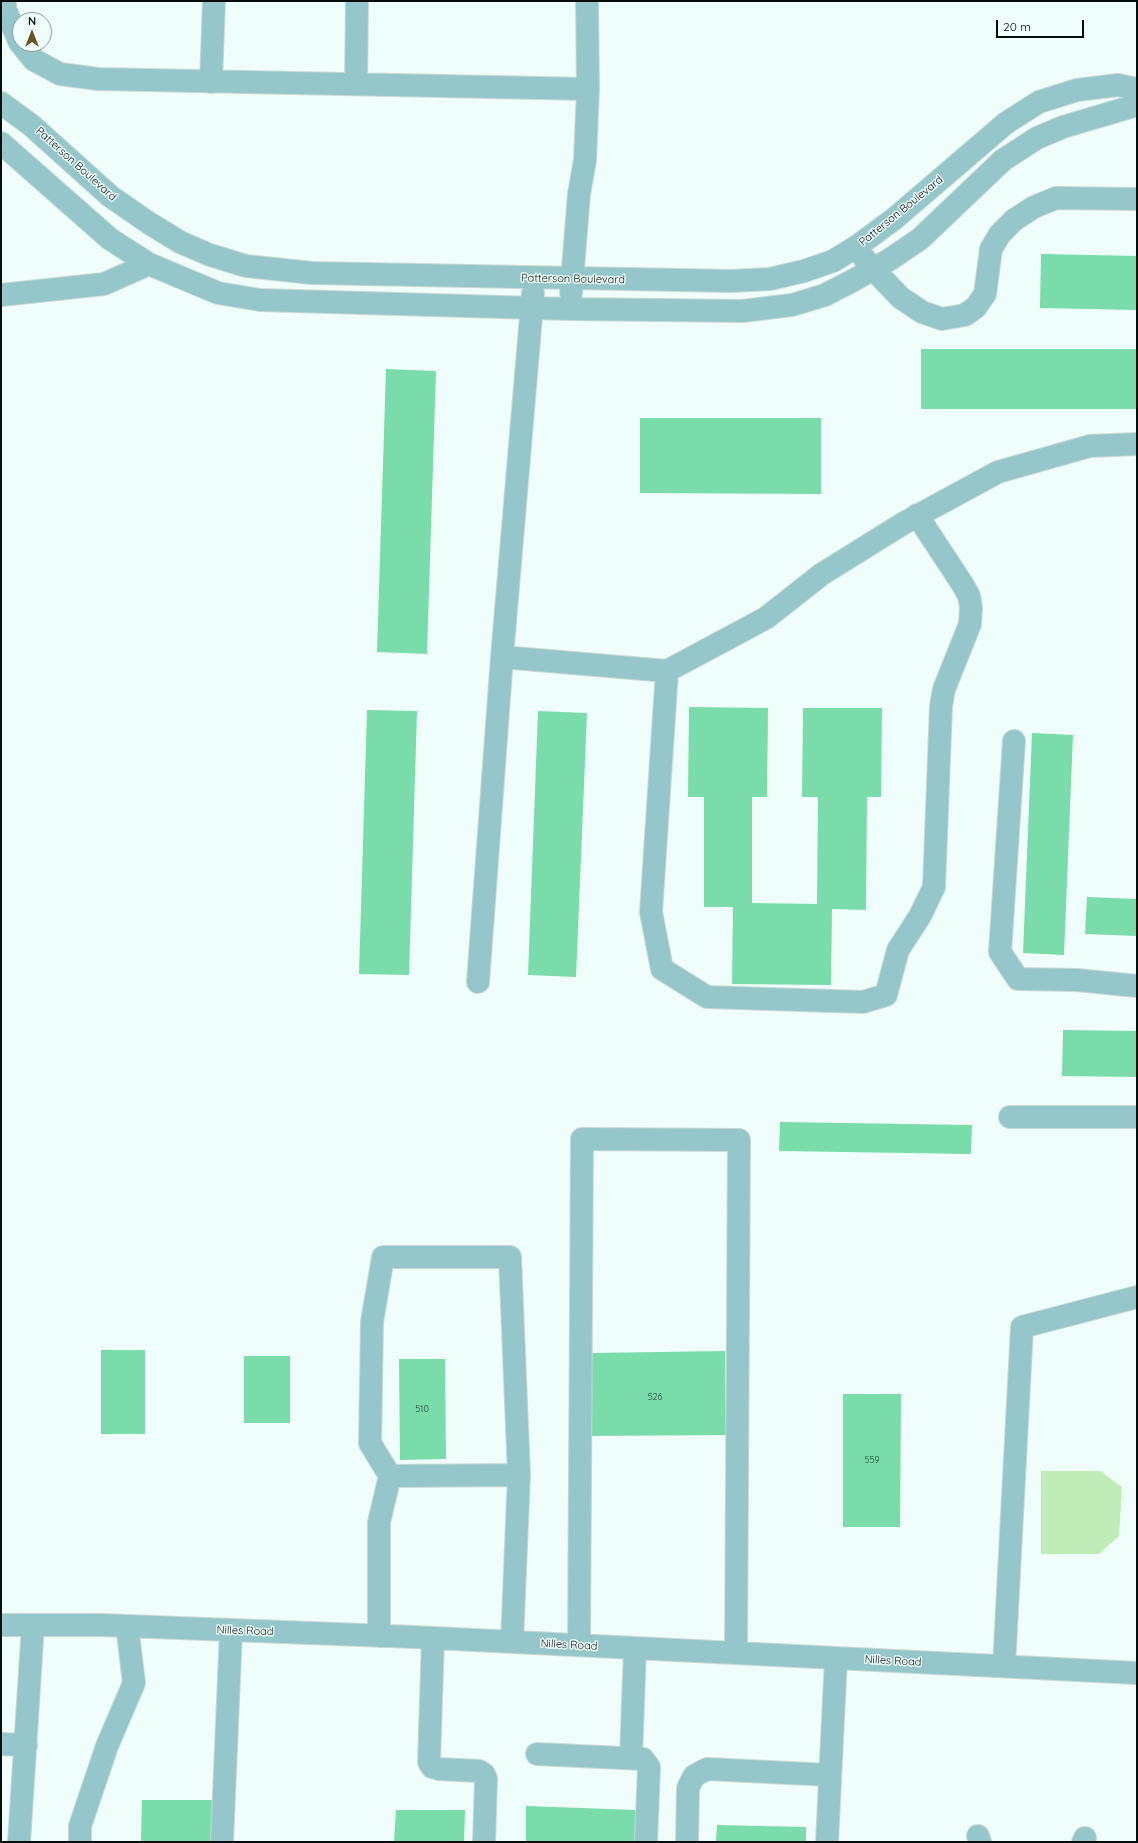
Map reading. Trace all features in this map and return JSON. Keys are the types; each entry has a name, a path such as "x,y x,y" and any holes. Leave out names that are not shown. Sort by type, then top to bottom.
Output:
{"street":[{"path":"5,1 5,9 12,25"},
{"path":"211,82 214,1"},
{"path":"356,84 357,1"},
{"path":"570,309 578,194 585,160 588,89 588,1"},
{"path":"27,52 34,60 60,74 98,79 588,89"},
{"name":"Patterson Boulevard","path":"1,103 31,125 110,196 180,242 210,255 246,266 312,273 731,281 770,279 804,271 833,261 856,247 894,219 1006,123 1039,102 1077,90 1118,85 1137,89"},
{"path":"1,143 110,239 149,264 218,293 260,300 570,309 742,311 792,305 825,295 889,260 920,239 1003,160 1037,138 1063,127 1137,105"},
{"path":"856,247 873,269 901,298 922,312 942,319 965,315 976,307 985,294 991,249 1000,234 1014,220 1034,206 1056,198 1137,199"},
{"path":"1,295 104,284 149,264"},
{"path":"478,982 502,657 534,278"},
{"path":"502,657 667,671 766,618 822,574 917,515 998,472 1090,446 1137,444"},
{"path":"667,671 651,912 662,969 707,997 863,1002 886,995 898,950 920,916 934,887 941,706 944,689 970,624 972,607 969,596 963,585 917,515"},
{"path":"1014,742 1000,952 1018,980 1077,980 1137,986"},
{"path":"1010,1117 1137,1117"},
{"path":"578,1645 582,1139 739,1140 736,1653"},
{"path":"379,1636 379,1522 390,1476 370,1443 372,1322 383,1257 510,1257 519,1475 512,1642"},
{"path":"1004,1666 1022,1327 1137,1297"},
{"path":"390,1476 519,1475"},
{"name":"Nilles Road","path":"1,1625 127,1626 433,1638 1137,1673"},
{"path":"20,1842 33,1625"},
{"path":"80,1842 80,1826 104,1753 134,1683 127,1626"},
{"path":"222,1842 231,1630"},
{"path":"433,1638 429,1762 432,1767 439,1769 480,1771 484,1774 486,1779 484,1842"},
{"path":"631,1758 635,1648"},
{"path":"827,1842 836,1658"},
{"path":"1,1744 26,1745"},
{"path":"537,1754 643,1759 649,1767 646,1842"},
{"path":"687,1842 688,1788 694,1776 707,1769 830,1774"}],"green space":[{"path":"1041,1471 1100,1471 1122,1487 1119,1536 1099,1554 1041,1554"}],"building":[{"path":"1041,254 1137,256 1137,310 1040,308"},
{"path":"921,349 1137,349 1137,409 921,409"},
{"path":"386,369 436,371 427,654 377,652"},
{"path":"640,418 821,418 821,494 640,493"},
{"path":"689,707 768,708 767,797 752,797 752,903 817,904 818,797 802,797 803,708 882,708 881,797 867,797 866,910 832,909 831,985 732,984 733,907 704,907 704,797 688,797"},
{"path":"367,710 417,711 409,975 359,974"},
{"path":"538,711 587,713 576,977 528,975"},
{"path":"1032,733 1073,735 1064,955 1023,953"},
{"path":"1087,897 1137,899 1137,936 1085,934"},
{"path":"1063,1030 1137,1031 1137,1077 1062,1076"},
{"path":"780,1122 972,1125 971,1154 779,1151"},
{"path":"101,1350 145,1350 145,1434 101,1434"},
{"path":"725,1351 726,1435 592,1436 591,1353"},
{"path":"244,1356 290,1356 290,1423 244,1423"},
{"path":"399,1359 445,1359 446,1459 400,1460"},
{"path":"843,1394 901,1394 900,1527 843,1527"},
{"path":"142,1800 213,1800 213,1842 141,1842"},
{"path":"526,1806 637,1810 637,1842 526,1842"},
{"path":"396,1810 465,1810 464,1842 394,1842"},
{"path":"717,1825 806,1827 806,1842 716,1842"}]}
